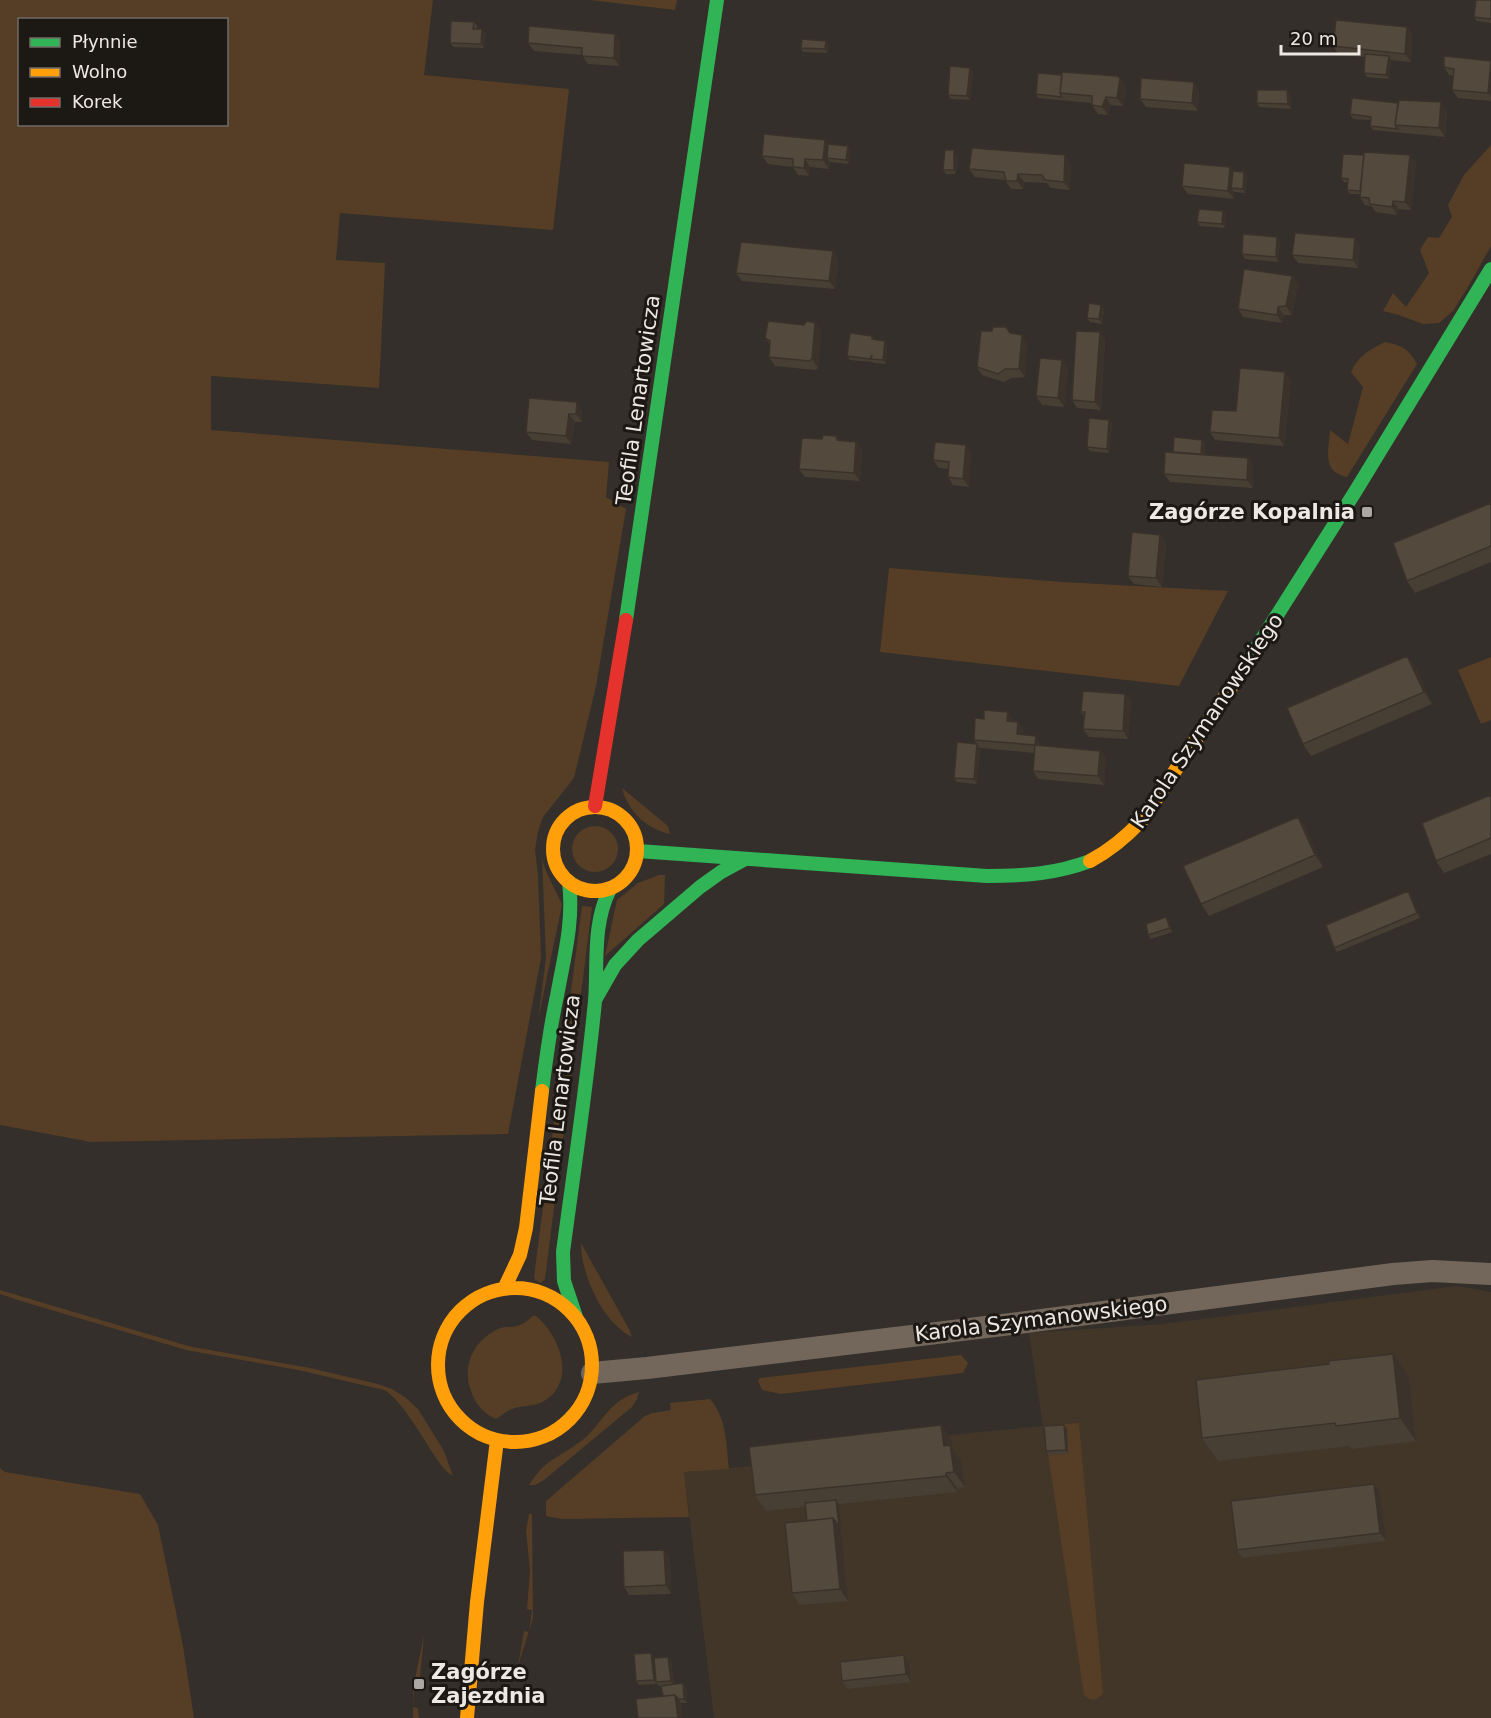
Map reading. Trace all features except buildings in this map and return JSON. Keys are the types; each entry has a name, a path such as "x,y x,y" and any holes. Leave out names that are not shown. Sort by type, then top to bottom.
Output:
{"street":[{"name":"Teofila Lenartowicza","path":"595,806 646,490 717,0"},
{"name":"Karola Szymanowskiego","path":"638,851 1023,877 1050,875 1071,870 1093,861 1114,847 1142,820 1206,727 1347,508 1491,269"},
{"path":"595,806 612,810 622,816 634,832 638,851 633,868 626,878 610,889 592,891 569,882 559,871 553,854 556,832 562,822 572,813 595,806"},
{"path":"595,1000 610,971 627,951 703,884 723,870 745,859"},
{"name":"Teofila Lenartowicza","path":"504,1289 520,1255 526,1228 554,1010 567,950 572,908 569,882"},
{"name":"Teofila Lenartowicza","path":"576,1317 564,1281 563,1252 595,1000 595,954 599,919 610,889"},
{"name":"Karola Szymanowskiego","path":"592,1373 1000,1325 1393,1274 1432,1271 1491,1274"},
{"path":"520,1288 544,1294 564,1306 576,1317 586,1334 592,1354 592,1373 582,1404 572,1418 545,1436 530,1441 514,1442 497,1440 476,1431 458,1416 442,1389 439,1358 442,1341 449,1326 473,1301 488,1293 520,1288"},
{"path":"467,1718 478,1592 497,1440"}],"shaded area":[{"path":"0,0 433,0 424,75 569,89 553,230 340,213 336,260 385,263 379,388 211,376 211,430 609,462 606,497 626,509 596,686 574,778 543,817 538,832 535,850 541,958 508,1134 91,1142 0,1125"},
{"path":"590,0 677,0 675,10"},
{"path":"1491,145 1491,246 1453,311 1439,323 1423,324 1383,311 1393,293 1406,307 1429,273 1420,250 1428,237 1439,238 1452,217 1448,205 1464,175"},
{"path":"1385,342 1404,348 1417,364 1347,477 1333,470 1330,465 1328,452 1330,430 1348,444 1363,387 1351,372 1365,354"},
{"path":"889,568 1062,582 1228,591 1179,686 880,652"},
{"path":"1491,657 1491,720 1481,724 1458,670"},
{"path":"622,788 668,826 670,834 646,824 629,805"},
{"path":"595,826 611,833 618,849 611,865 595,872 579,865 572,849 579,833"},
{"path":"542,858 562,905 538,1020 546,958"},
{"path":"665,875 664,904 605,956 617,900 638,883"},
{"path":"582,906 592,907 545,1279 541,1283 534,1277"},
{"path":"581,1243 632,1337 621,1330 603,1310 589,1283"},
{"path":"1457,1286 1491,1292 1491,1718 714,1718 684,1472 753,1466 759,1453 1043,1426 1029,1333 1163,1324"},
{"path":"0,1290 188,1346 310,1368 392,1389 418,1409 444,1451 453,1476 440,1464 397,1401 384,1390 298,1370 186,1350 21,1301 0,1294"},
{"path":"533,1316 545,1325 558,1346 562,1371 560,1382 554,1392 544,1401 512,1409 496,1419 483,1410 474,1398 468,1379 470,1361 477,1345 490,1333 500,1328 515,1327"},
{"path":"961,1355 968,1363 963,1373 781,1394 762,1390 758,1381 760,1378"},
{"path":"639,1392 632,1407 544,1480 535,1485 529,1485 549,1462 586,1437 614,1405 629,1395"},
{"path":"710,1399 716,1406 723,1423 729,1469 684,1472 689,1517 562,1519 546,1516 546,1501 645,1416 671,1410 670,1403"},
{"path":"1079,1423 1103,1693 1094,1700 1084,1695 1044,1426"},
{"path":"0,1468 5,1472 140,1494 158,1525 183,1646 194,1718 0,1718"},
{"path":"529,1514 532,1514 533,1618 529,1630 532,1610 527,1609 530,1570 526,1531"},
{"path":"524,1631 529,1632 518,1666"},
{"path":"424,1635 419,1688 414,1688 413,1707 413,1689"},
{"path":"413,1707 418,1708 419,1718 413,1718"}],"traffic: fast":[{"path":"626,620 717,0"},
{"path":"1236,680 1355,492 1491,269"},
{"path":"638,851 987,876 1039,873 1065,869 1090,861"},
{"path":"595,1000 615,965 638,940 700,887 745,859"},
{"path":"542,1091 550,1031 568,939 569,882"},
{"path":"576,1317 564,1281 563,1252 592,1032 598,930 600,916 610,889"}],"traffic: slow":[{"path":"1090,861 1118,843 1142,820 1236,680"},
{"path":"587,807 603,807 619,814 630,825 637,841 637,849 634,865 625,879 603,891 587,891 571,884 560,873 553,857 553,841 560,825 571,814 587,807"},
{"path":"504,1289 520,1255 526,1228 542,1091"},
{"path":"515,1288 544,1294 558,1301 569,1311 579,1322 586,1336 592,1365 586,1394 579,1408 569,1419 558,1429 544,1436 515,1442 486,1436 472,1429 461,1419 451,1408 444,1394 438,1365 444,1336 451,1322 461,1311 472,1301 486,1294 515,1288"},
{"path":"467,1718 477,1602 497,1440"}],"traffic: jam":[{"path":"595,806 626,620"}],"place":[{"name":"Zagórze Kopalnia","path":"1367,512"},
{"name":"Zagórze Zajezdnia","path":"419,1684"}]}
